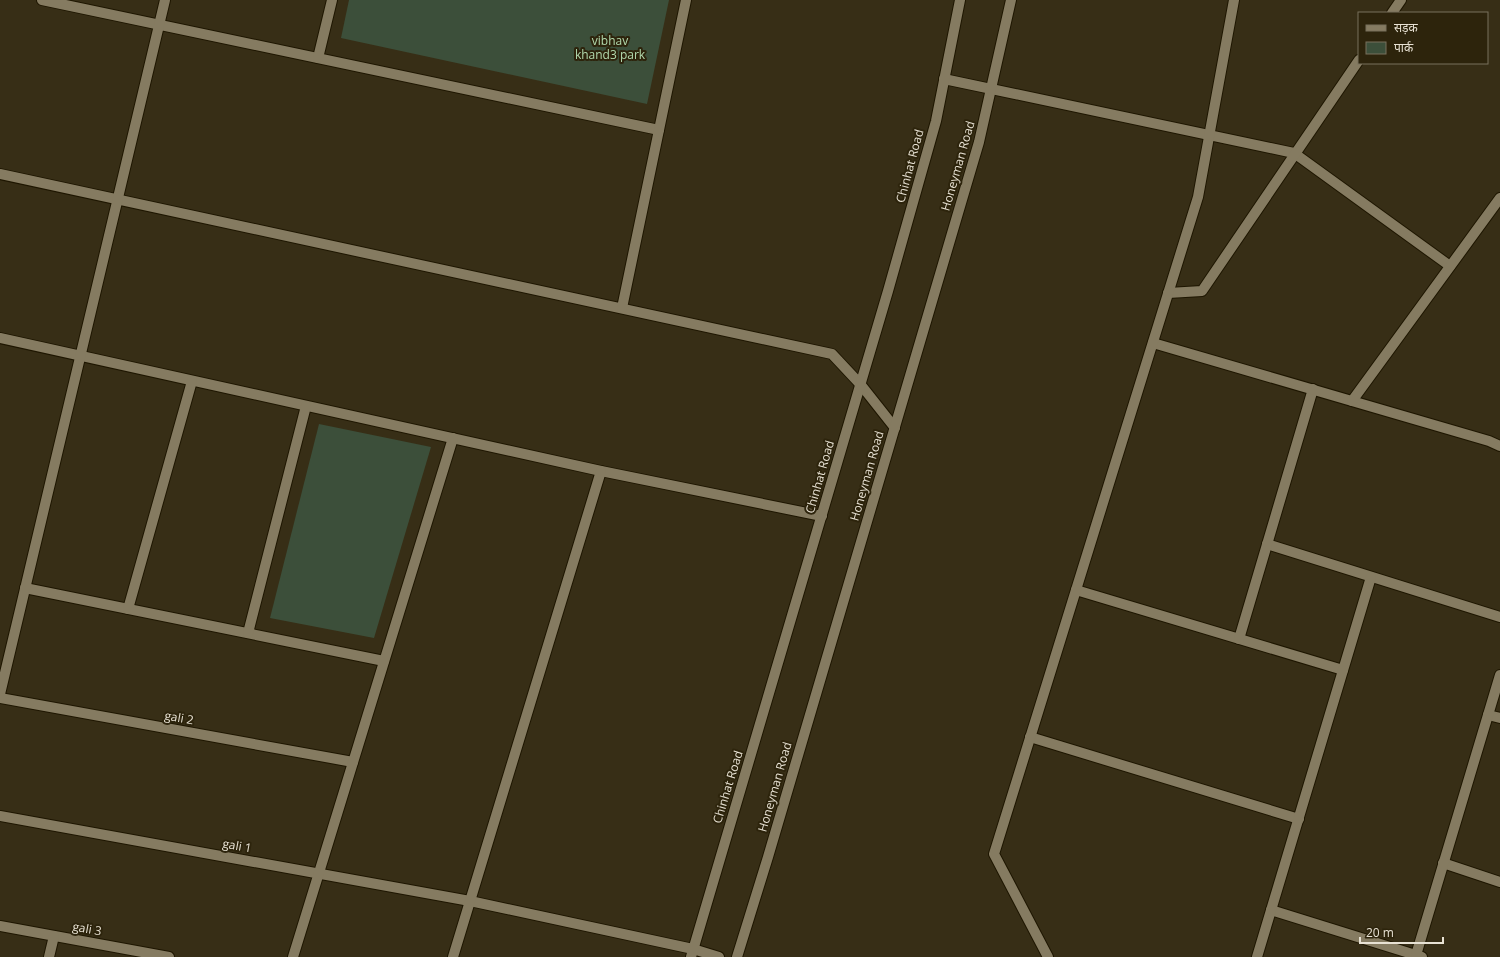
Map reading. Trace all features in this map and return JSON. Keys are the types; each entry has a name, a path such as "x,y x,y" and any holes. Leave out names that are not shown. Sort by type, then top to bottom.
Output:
{"street":[{"path":"42,0 659,130"},
{"path":"0,694 165,0"},
{"path":"318,58 332,0"},
{"path":"622,308 686,0"},
{"name":"Chinhat Road","path":"692,953 822,516 934,128 960,0"},
{"name":"Honeyman Road","path":"737,957 768,858 979,142 1011,0"},
{"path":"1048,957 994,854 1198,197 1234,0"},
{"path":"1393,12 1401,0"},
{"path":"1168,293 1202,290 1294,153 1358,61"},
{"path":"944,79 1294,153 1450,266"},
{"path":"0,174 832,354 860,385 895,428"},
{"path":"1352,401 1500,198"},
{"path":"0,338 601,471 822,516"},
{"path":"1153,343 1489,441 1500,446"},
{"path":"128,609 192,381"},
{"path":"1239,639 1313,389"},
{"path":"248,633 306,406"},
{"path":"293,957 453,438"},
{"path":"453,957 601,471"},
{"path":"1267,544 1500,617"},
{"path":"1257,957 1371,576"},
{"path":"25,588 384,661"},
{"path":"1076,590 1343,670"},
{"path":"1271,910 1419,956 1443,863 1500,675"},
{"name":"gali 2","path":"0,698 353,762"},
{"path":"1488,715 1500,718"},
{"path":"1030,737 1299,819"},
{"name":"gali 1","path":"0,816 470,901 692,953 719,957"},
{"path":"1443,863 1500,882"},
{"name":"gali 3","path":"0,926 166,957"},
{"path":"49,957 54,936"}],"green space":[{"name":"vibhav khand3 park","path":"349,0 669,0 647,104 341,38"},
{"path":"319,424 431,447 374,638 270,618"}]}
